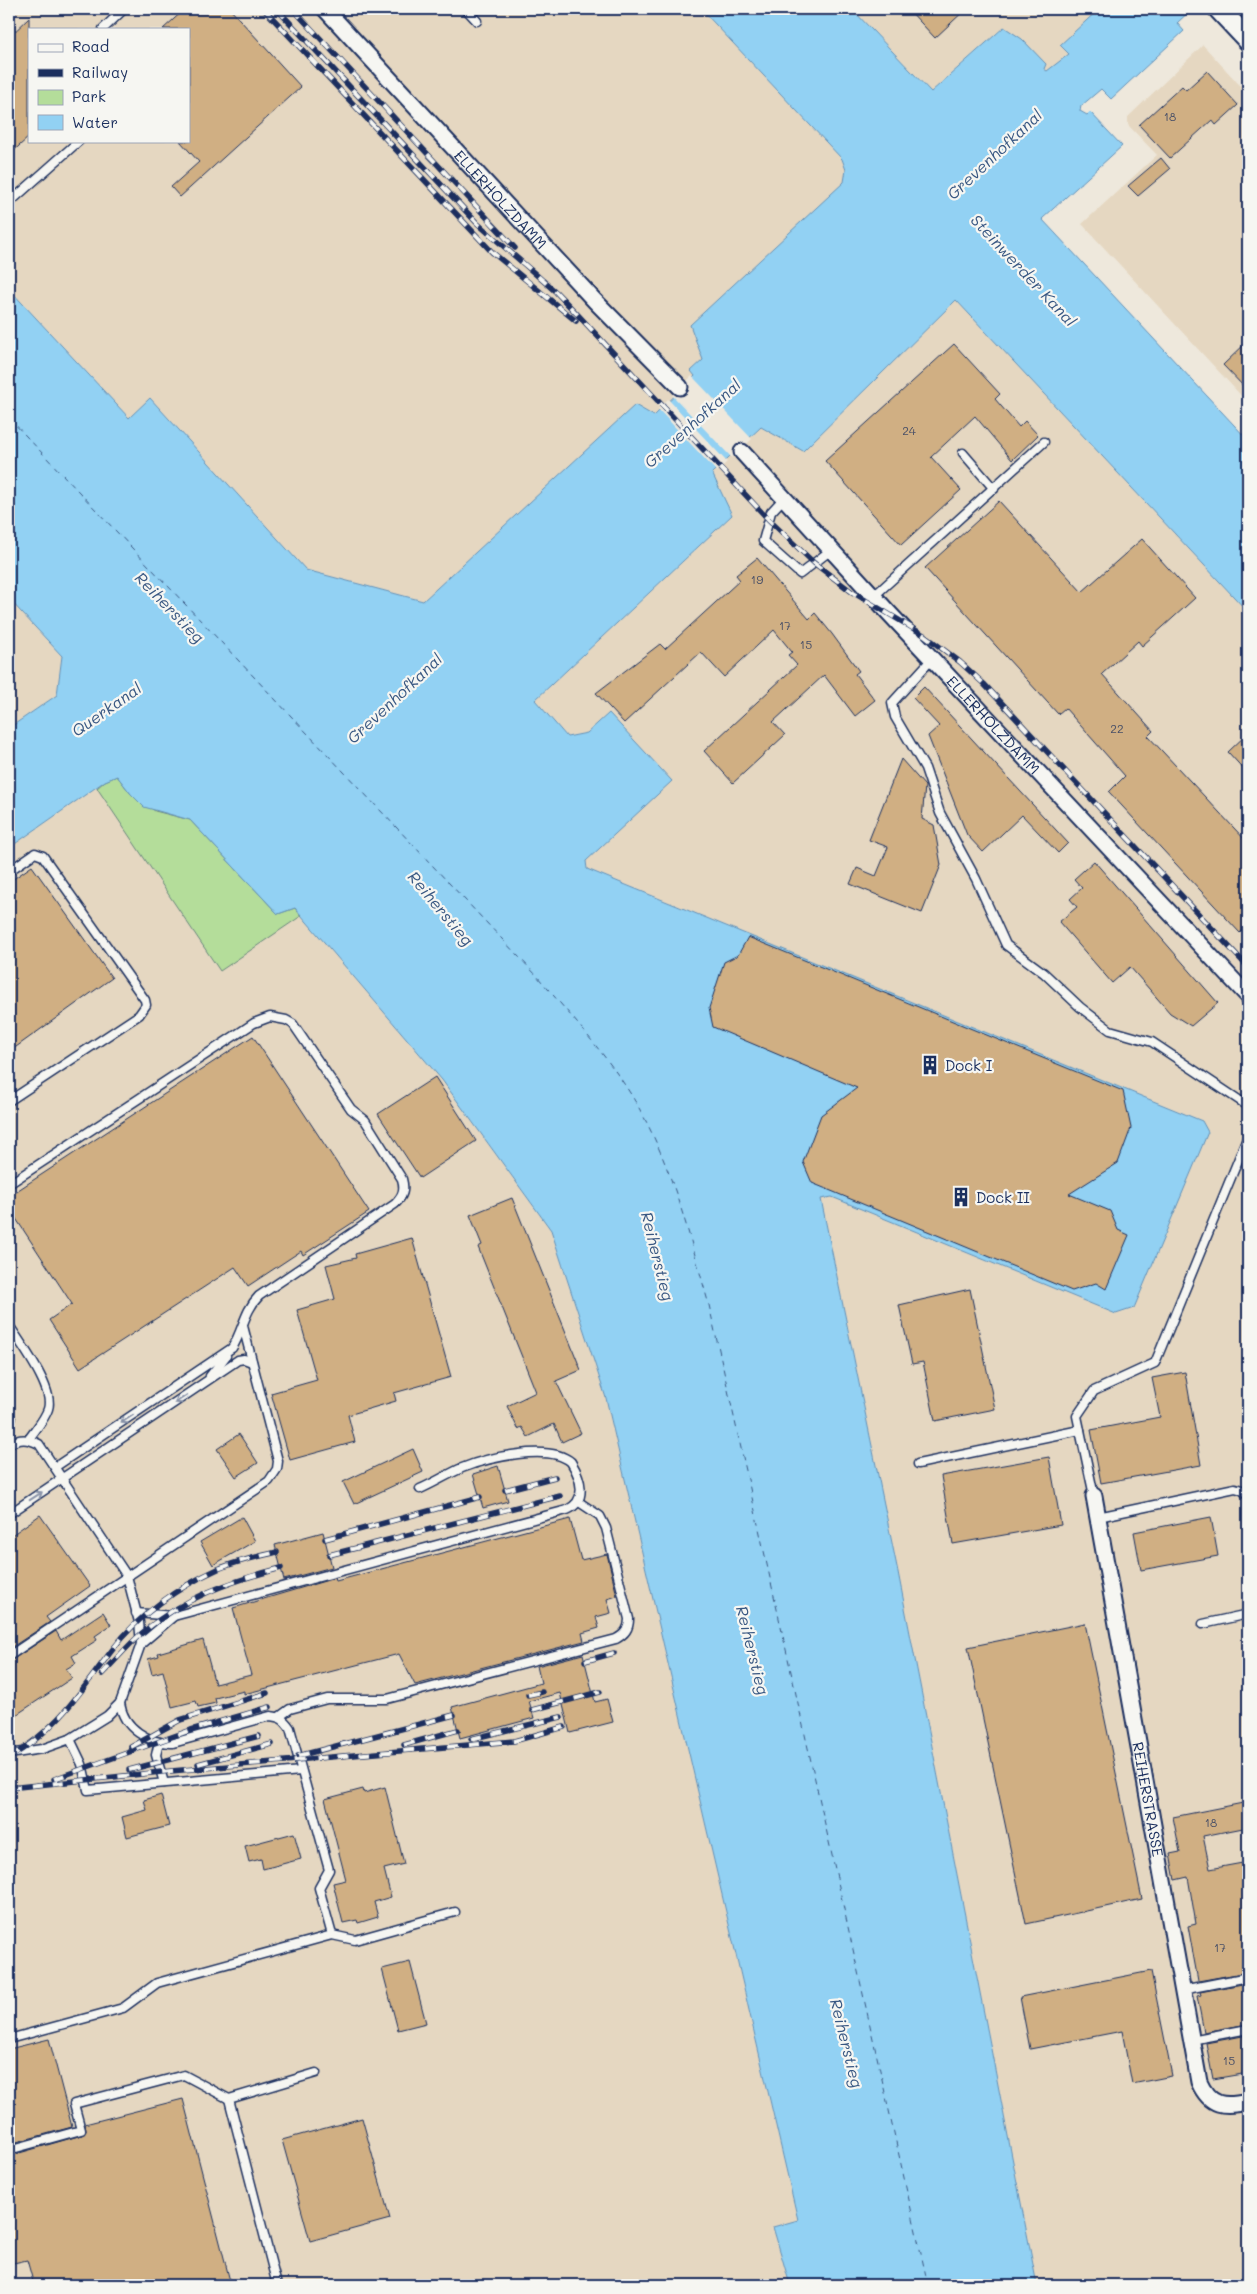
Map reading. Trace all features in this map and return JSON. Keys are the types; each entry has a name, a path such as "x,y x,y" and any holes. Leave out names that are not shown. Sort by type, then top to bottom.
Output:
{"street":[{"name":"ELLERHOLZDAMM","path":"325,9 589,294 680,387"},
{"path":"1219,9 1248,40"},
{"name":"ELLERHOLZDAMM","path":"742,452 932,659 1248,996"},
{"name":"REIHERSTRASSE","path":"1094,1496 1199,2082 1208,2097 1217,2103 1226,2106 1248,2102"}],"lane":[{"path":"104,28 124,9"},
{"path":"466,9 477,20"},
{"path":"9,203 78,142"},
{"path":"874,596 1044,442"},
{"path":"963,453 994,489"},
{"path":"784,498 770,512 763,541 800,574 831,550"},
{"path":"932,659 892,703 895,717 925,768 940,813 976,878 1006,945 1044,973 1080,1007 1110,1030 1152,1042 1248,1106"},
{"path":"9,871 35,853 43,856 145,1000 146,1005 139,1015 9,1101"},
{"path":"9,1184 254,1023 270,1017 286,1020 300,1032 351,1109 365,1120 402,1178 404,1192 395,1204 259,1296 247,1310 237,1341 203,1384"},
{"path":"1094,1496 1077,1416 1094,1391 1155,1363 1248,1136"},
{"path":"9,1325 47,1388 50,1400 48,1410 29,1439"},
{"path":"9,1656 269,1481 274,1475 278,1461 243,1326"},
{"path":"55,1467 232,1348"},
{"path":"9,1514 241,1359 252,1362"},
{"path":"9,1416 11,1419 9,1421"},
{"path":"918,1464 1080,1430"},
{"path":"9,1444 18,1439 29,1439 39,1444 127,1576 136,1613 140,1644 120,1704 121,1714 127,1722 146,1738 172,1743 270,1716 285,1720 290,1728 329,1870 319,1888 332,1935"},
{"path":"420,1489 460,1469 483,1461 509,1455 544,1453 558,1456 571,1462 581,1490 580,1502"},
{"path":"1098,1517 1235,1488 1242,1490 1248,1495"},
{"path":"136,1613 174,1616 567,1510 580,1502"},
{"path":"279,1717 290,1709 327,1700 387,1699 616,1639 623,1635 630,1619 606,1528 600,1516 580,1502"},
{"path":"1203,1624 1248,1614"},
{"path":"140,1644 174,1616"},
{"path":"9,1754 42,1749 70,1739 90,1728 120,1704"},
{"path":"70,1739 82,1764 88,1790 301,1771"},
{"path":"159,1742 156,1754 164,1783"},
{"path":"9,2039 123,2008 157,1982 332,1935 355,1940 455,1912"},
{"path":"1182,1990 1248,1977"},
{"path":"1191,2040 1248,2029"},
{"path":"9,2150 81,2130 74,2104 184,2075 229,2099 316,2073"},
{"path":"229,2099 277,2285"}],"shaded area":[{"path":"9,9 701,9 842,159 846,170 844,182 703,360 691,371 695,376 654,416 635,406 423,601 306,570 151,399 129,418 9,289"},
{"path":"852,9 1099,9 1061,45 1069,54 1051,70 1045,71 1004,27 931,92"},
{"path":"1203,45 1248,94 1248,403 1082,224 1157,155 1128,125 1128,117"},
{"path":"956,300 1248,612 1248,2285 1037,2285 898,1572 821,1199 832,1197 1116,1314 1134,1308 1207,1133 1202,1121 587,869 586,861 609,713 587,733 567,737 535,700 732,515 712,473 761,427 803,451"},
{"path":"9,599 62,656 57,695 9,728"},
{"path":"117,776 190,820 278,914 295,908 442,1080 551,1230 606,1398 798,2221 773,2227 790,2285 9,2285 9,848 105,781"}],"green space":[{"path":"117,776 131,794 155,811 190,820 278,914 295,908 301,916 220,971 97,788 105,781"}],"water":[{"path":"701,9 852,9 931,92 1004,27 1022,39 1046,64 1044,69 1047,71 1069,54 1060,45 1099,9 1192,9 1177,23 1184,31 1111,99 1101,89 1081,106 1080,111 1087,115 1090,112 1122,146 1042,219 1248,440 1248,612 956,300 803,451 761,427 712,473 732,515 535,700 567,737 587,733 609,713 672,781 586,861 587,869 1202,1121 1208,1132 1134,1308 1116,1314 832,1197 821,1199 898,1572 1037,2285 790,2285 773,2227 798,2220 606,1398 551,1230 442,1080 295,908 278,914 190,820 144,807 117,776 105,781 9,848 9,728 57,695 62,656 9,599 9,289 129,418 150,398 306,570 423,601 635,405 654,416 695,376 691,371 703,360 690,325 844,182 846,170 842,159"}],"pier":[{"path":"692,376 752,439 732,458 672,395"},
{"path":"668,399 727,462 717,472 658,409"}],"building":[{"path":"185,9 230,9 301,87 180,197 171,187 199,162 181,142 190,142 190,28 164,28"},
{"path":"908,9 966,9 935,38"},
{"path":"29,18 28,138 9,155 9,37"},
{"path":"1207,71 1238,105 1216,125 1212,120 1170,158 1139,125 1182,86 1186,90"},
{"path":"1161,158 1170,169 1138,196 1128,186"},
{"path":"1248,341 1248,391 1223,365"},
{"path":"954,344 1000,394 995,399 1019,427 1025,421 1038,435 1012,460 975,416 931,457 961,490 901,545 825,461"},
{"path":"999,501 1082,592 1142,539 1195,598 1142,646 1138,641 1102,674 1153,731 1148,736 1248,843 1248,925 1240,933 1109,792 1125,776 1065,708 1058,714 925,568"},
{"path":"757,558 809,619 815,613 859,671 855,674 875,700 855,716 824,675 773,722 785,735 733,783 704,751 797,665 788,655 792,652 774,630 724,677 701,652 624,723 596,693 660,644 665,649 740,580 736,575"},
{"path":"924,687 1068,843 1058,853 1022,815 983,852 967,835 928,736 939,726 913,698"},
{"path":"1248,733 1248,774 1228,752"},
{"path":"901,759 925,786 922,819 934,825 941,865 922,913 850,884 857,868 876,876 888,847 869,840"},
{"path":"1094,861 1218,1003 1191,1026 1170,1013 1130,967 1112,983 1059,922 1077,907 1070,899 1082,888 1074,879"},
{"path":"32,866 112,978 9,1052 9,882"},
{"path":"748,937 1123,1091 1131,1128 1118,1163 1069,1194 1110,1211 1118,1230 1129,1235 1106,1289 1096,1283 1072,1291 812,1183 803,1162 821,1115 857,1088 713,1027 709,1008 724,962 738,955"},
{"path":"253,1036 369,1212 303,1255 301,1251 248,1286 235,1267 80,1368 49,1320 72,1304 9,1208 9,1196"},
{"path":"435,1077 476,1141 420,1178 378,1114"},
{"path":"512,1198 581,1370 556,1381 581,1433 562,1442 554,1424 528,1437 522,1427 518,1429 507,1406 536,1392 478,1247 482,1245 470,1215"},
{"path":"412,1238 451,1377 394,1393 396,1401 348,1415 355,1442 290,1460 271,1393 317,1380 297,1310 335,1299 326,1265 356,1258 355,1254"},
{"path":"970,1289 995,1409 935,1421 923,1362 912,1364 899,1305"},
{"path":"1185,1372 1201,1465 1101,1483 1091,1430 1160,1417 1152,1378"},
{"path":"239,1434 258,1463 236,1477 217,1449"},
{"path":"413,1449 423,1472 354,1504 343,1482"},
{"path":"1049,1457 1061,1525 953,1544 941,1476"},
{"path":"498,1466 508,1501 483,1508 473,1474"},
{"path":"40,1515 90,1586 46,1617 50,1622 9,1649 9,1537"},
{"path":"242,1517 255,1541 213,1565 200,1542"},
{"path":"1211,1517 1218,1556 1141,1570 1134,1532"},
{"path":"570,1519 581,1560 607,1554 617,1596 607,1599 611,1613 596,1617 599,1628 582,1633 584,1641 415,1685 399,1654 244,1694 244,1691 215,1698 216,1703 198,1707 196,1701 172,1707 163,1671 152,1674 148,1659 159,1656 158,1653 203,1640 215,1684 251,1675 233,1608 335,1578 336,1581"},
{"path":"323,1532 332,1567 284,1580 275,1545"},
{"path":"103,1612 111,1625 95,1636 97,1640 72,1656 76,1663 66,1669 72,1678 16,1715 14,1711 9,1715 9,1662 56,1631 61,1640"},
{"path":"1085,1623 1142,1899 1026,1924 968,1647"},
{"path":"583,1654 595,1702 607,1699 613,1722 570,1733 560,1693 529,1701 534,1718 460,1738 452,1707 541,1683 537,1666"},
{"path":"385,1787 404,1864 384,1869 391,1897 374,1902 378,1917 358,1923 357,1920 343,1923 333,1883 346,1880 325,1799 363,1789 364,1793"},
{"path":"161,1795 169,1826 127,1837 122,1817 147,1810 144,1800"},
{"path":"1248,1802 1248,1827 1203,1836 1210,1869 1248,1862 1248,1972 1198,1981 1188,1926 1196,1924 1188,1877 1175,1880 1170,1854 1180,1852 1173,1817"},
{"path":"294,1833 301,1859 263,1869 261,1859 249,1862 245,1846"},
{"path":"410,1962 426,2023 398,2030 382,1969"},
{"path":"1151,1971 1172,2076 1132,2084 1122,2031 1030,2049 1020,1997"},
{"path":"1248,1983 1248,2024 1204,2032 1197,1996 1201,1995 1200,1992"},
{"path":"1248,2035 1248,2073 1213,2079 1206,2043"},
{"path":"49,2039 72,2127 9,2144 9,2049"},
{"path":"183,2099 231,2285 34,2285 27,2260 9,2264 9,2156 82,2135 86,2131 85,2124"},
{"path":"362,2118 390,2219 310,2241 282,2140"}],"ferry route":[{"path":"9,418 537,976 617,1073 651,1131 680,1204 709,1305 928,2285"}],"railway":[{"path":"264,9 492,252 576,321"},
{"path":"277,9 477,223 556,292 768,519 814,563 852,592 924,635 960,662 984,684 1248,967"},
{"path":"293,9 515,248"},
{"path":"505,1490 555,1477"},
{"path":"329,1555 560,1496"},
{"path":"325,1539 480,1497"},
{"path":"9,1758 42,1735 55,1722 123,1636 147,1613 189,1584 218,1569 240,1561 277,1552"},
{"path":"102,1674 142,1633 174,1610 225,1585 281,1568"},
{"path":"585,1661 614,1653"},
{"path":"528,1695 542,1692"},
{"path":"532,1710 600,1692"},
{"path":"131,1747 180,1720 267,1693"},
{"path":"54,1779 191,1730 270,1707"},
{"path":"298,1756 454,1715"},
{"path":"471,1739 561,1717"},
{"path":"9,1788 171,1771 514,1741 564,1727"},
{"path":"404,1745 458,1730"},
{"path":"129,1770 259,1736"},
{"path":"198,1764 272,1744"}],"place":[{"name":"Dock I","path":"930,1065"},
{"name":"Dock II","path":"961,1197"}],"water label":[{"name":"Grevenhofkanal","path":"994,154"},
{"name":"Steinwerder Kanal","path":"1024,270"},
{"name":"Grevenhofkanal","path":"692,423"},
{"name":"Reiherstieg","path":"170,607"},
{"name":"Grevenhofkanal","path":"394,698"},
{"name":"Querkanal","path":"106,709"},
{"name":"Reiherstieg","path":"441,908"},
{"name":"Reiherstieg","path":"658,1256"},
{"name":"Reiherstieg","path":"753,1650"},
{"name":"Reiherstieg","path":"847,2043"}]}
